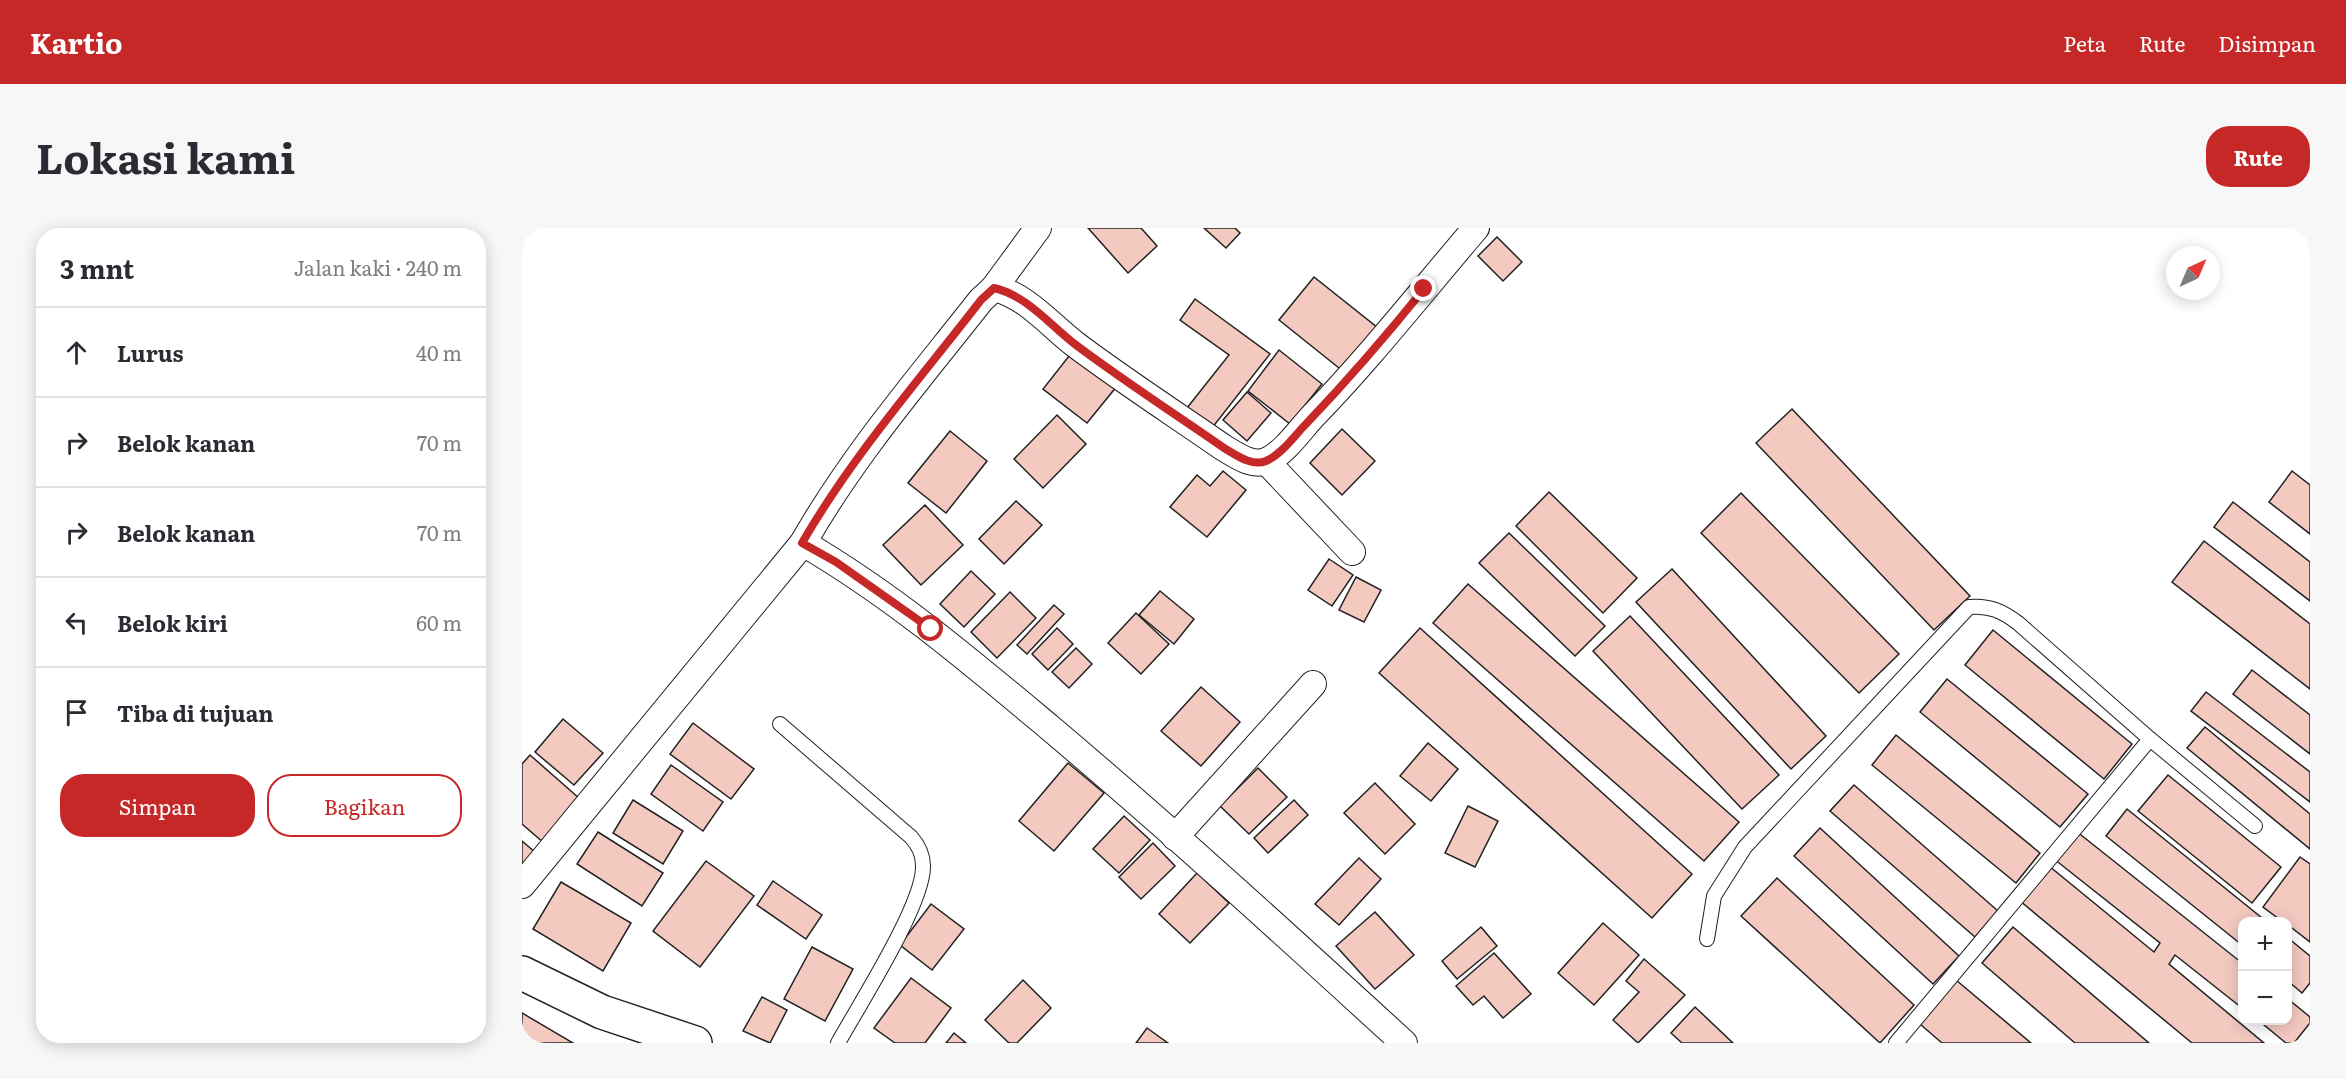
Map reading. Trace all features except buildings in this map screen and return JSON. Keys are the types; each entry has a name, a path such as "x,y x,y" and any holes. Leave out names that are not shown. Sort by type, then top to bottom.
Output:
{"main road":[{"path":"522,973 602,1012 695,1043"}],"street":[{"path":"522,885 802,543 858,457 981,300 994,288 1038,228"},
{"path":"994,288 1005,291 1020,300 1077,345 1224,448 1246,461 1266,461 1281,449 1359,369 1476,228"},
{"path":"1266,461 1352,552"},
{"path":"802,543 836,562 931,629 1175,837 1404,1043"},
{"path":"1175,837 1313,684"}],"lane":[{"path":"1707,939 1714,896 1745,847 1969,607 1993,608 2018,623 2150,739 2255,826"},
{"path":"780,723 912,837 922,854 924,868 910,912 838,1043"},
{"path":"1896,1043 2150,739"}],"route":[{"path":"931,629 836,562 802,543 858,457 981,300 994,288 1005,291 1020,300 1077,345 1224,448 1246,461 1257,462 1266,461 1281,449 1359,369 1424,289"}]}
